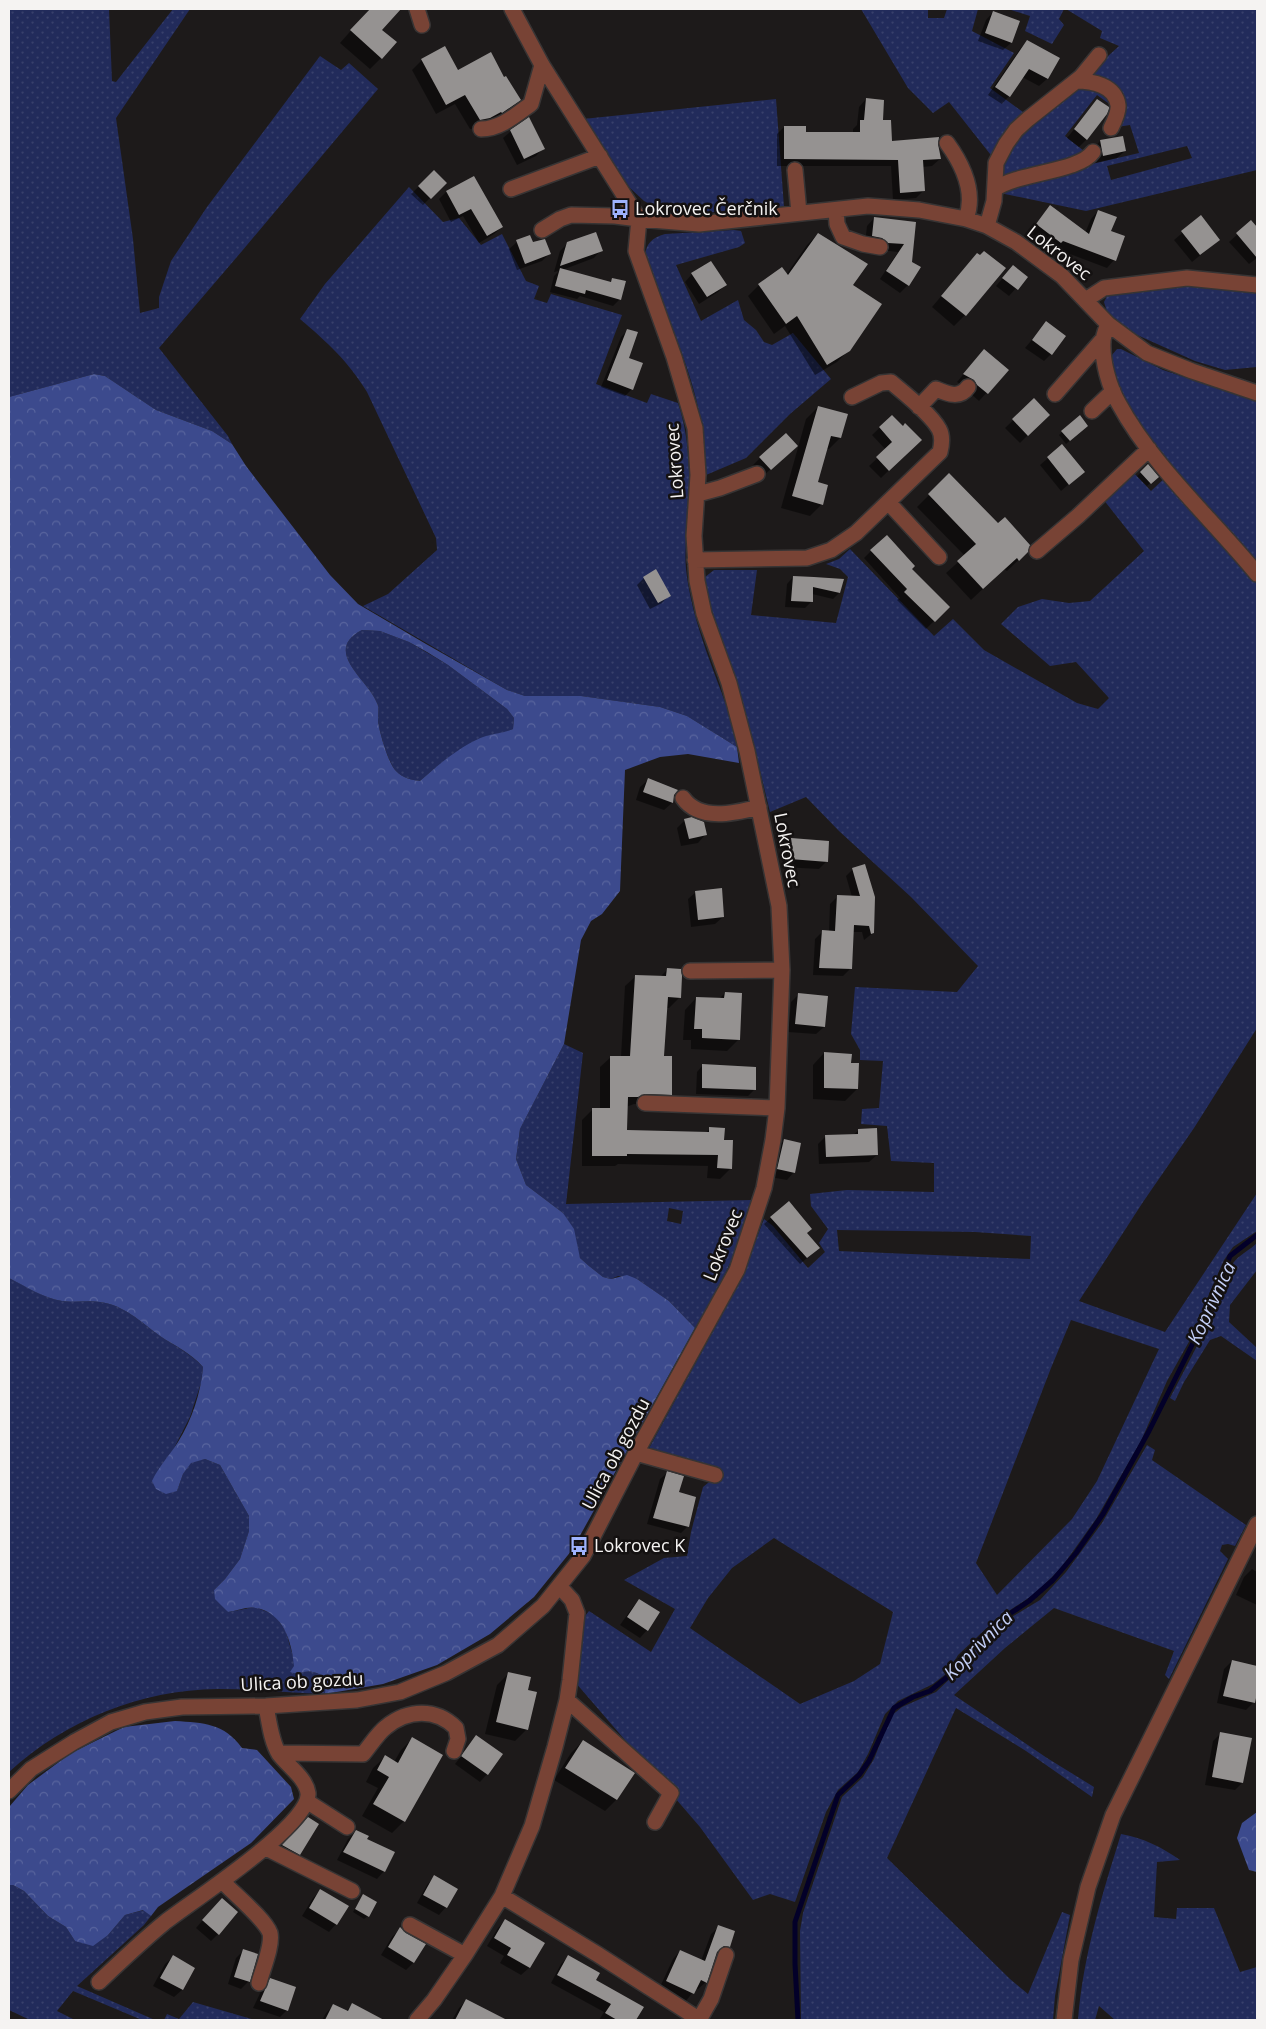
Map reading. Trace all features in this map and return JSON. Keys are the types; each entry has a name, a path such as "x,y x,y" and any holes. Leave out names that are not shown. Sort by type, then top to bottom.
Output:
{"street":[{"path":"417,9 422,25"},
{"path":"512,9 542,65 639,219"},
{"path":"987,226 993,209 996,163 1011,137 1028,119 1076,81 1099,55"},
{"path":"481,129 490,129 502,124 531,104 542,65"},
{"path":"1076,81 1102,85 1113,95 1118,104 1118,110 1111,128"},
{"path":"947,143 964,172 970,197 970,210 966,219"},
{"path":"995,189 1010,181 1077,163 1088,158 1093,152"},
{"path":"511,189 600,156"},
{"path":"795,170 799,213"},
{"name":"Lokrovec","path":"706,1328 737,1270 752,1230 764,1188 777,1108 782,970 779,906 760,807 730,683 704,614 697,581 694,536 698,494 694,428 674,357 636,251 639,219 699,224 868,206 919,210 966,219 987,226 1016,242 1055,270 1087,300 1108,324 1147,353 1192,371 1257,392"},
{"path":"836,210 837,224 843,237 863,244 880,246"},
{"path":"542,230 560,219 571,215 615,216 639,219"},
{"path":"1087,300 1104,288 1186,278 1257,284"},
{"path":"1055,394 1103,339 1108,324"},
{"path":"1103,339 1108,373 1114,391 1130,421 1150,449 1257,574"},
{"path":"695,560 807,558 831,550 856,533 940,452 942,442 939,429 919,406 891,382 881,383 852,398"},
{"path":"919,406 936,389 956,396 964,392 968,386"},
{"path":"1092,411 1114,391"},
{"path":"1036,551 1078,516 1150,449"},
{"path":"698,494 757,474"},
{"path":"888,502 939,557"},
{"path":"684,798 688,805 700,811 716,814 760,807"},
{"path":"690,971 782,970"},
{"path":"645,1103 777,1108"},
{"name":"Ulica ob gozdu","path":"9,1791 31,1769 111,1722 145,1712 182,1706 266,1706 357,1700 400,1692 446,1673 498,1645 543,1606 583,1556 636,1452 706,1328"},
{"path":"636,1452 715,1475"},
{"path":"1064,2020 1071,1960 1088,1887 1113,1815 1257,1524"},
{"path":"420,2019 465,1955 502,1896 532,1826 568,1700 576,1613 572,1600 560,1586"},
{"path":"568,1700 671,1793 655,1822"},
{"path":"98,1982 165,1922 266,1848 305,1808 309,1794 306,1785 279,1753 266,1706"},
{"path":"279,1753 363,1754 384,1728 398,1719 428,1713 441,1716 456,1728 458,1739 454,1751"},
{"path":"308,1802 347,1827"},
{"path":"266,1848 352,1891"},
{"path":"222,1881 262,1920 270,1934 259,1983"},
{"path":"502,1896 700,2020 711,1998 726,1955"},
{"path":"410,1925 465,1955"}],"shaded area":[{"path":"9,9 109,9 112,81 116,82 173,9 190,9 116,118 133,239 140,313 159,308 159,297 171,261 207,207 320,56 341,70 349,63 378,89 159,348 228,436 232,444 212,431 156,410 105,376 94,374 9,397"},
{"path":"861,9 928,9 928,18 944,18 947,9 978,9 972,31 1014,53 990,88 1027,115 994,159 949,102 933,113 908,88"},
{"path":"1008,9 1064,9 1059,19 1064,25 1052,44 1025,31 1030,16"},
{"path":"1066,9 1257,9 1257,170 1086,211 1000,193 1023,180 1139,153 1130,125 1117,127 1122,105 1084,78 1119,46 1100,38 1102,31","holes":["1187,146 1192,158 1111,180 1107,166"]},
{"path":"1075,86 1100,86 1115,108 1097,95 1065,136 1084,151 1080,157 998,181 1007,147"},
{"path":"776,99 784,207 697,215 656,207 644,201 630,188 583,119"},
{"path":"409,187 443,222 459,218 481,245 502,234 526,281 539,286 534,299 547,303 551,294 622,315 596,384 647,403 651,394 678,403 687,440 689,465 689,504 685,553 689,590 699,630 735,729 737,747 687,716 660,707 581,696 525,696 507,690 363,606 388,594 437,550 436,538 367,392 336,352 300,319 325,284"},
{"path":"741,231 745,243 739,247 676,265 701,321 738,300 744,320 756,330 764,342 772,345 793,333 831,379 790,414 746,458 706,475 704,442 697,401 645,256 650,242 665,234"},
{"path":"1189,285 1257,291 1257,367 1225,370 1195,361 1126,330 1108,315 1104,302 1108,294"},
{"path":"1117,349 1121,349 1163,370 1257,401 1257,568 1200,504 1125,410 1111,362 1112,355"},
{"path":"1133,472 1151,491 1168,475 1257,579 1257,1028 1194,1128 1143,1202 1079,1301 1165,1332 1257,1193 1257,1231 1233,1247 1224,1260 1206,1301 1200,1322 1167,1381 1141,1441 1096,1519 1061,1568 1036,1593 995,1620 958,1655 947,1673 933,1684 898,1701 885,1714 858,1772 838,1790 826,1812 795,1902 770,1894 753,1900 700,1827 575,1682 585,1616 589,1611 651,1652 675,1609 624,1580 664,1558 687,1556 691,1532 703,1487 714,1478 648,1450 724,1311 744,1271 764,1219 773,1226 808,1268 825,1252 819,1243 828,1229 811,1206 810,1194 847,1190 934,1192 934,1163 891,1161 887,1126 861,1124 862,1109 879,1108 883,1061 860,1060 860,1050 851,1034 855,987 957,992 978,966 911,897 839,831 806,797 770,812 749,726 704,586 705,577 714,570 757,570 751,615 836,623 848,577 840,569 826,564 839,559 850,549 934,636 953,619 984,650 1077,703 1098,709 1109,698 1076,662 1050,666 1001,624 1018,607 1042,599 1069,603 1090,601 1144,551 1103,499","holes":["837,1230 975,1232 1031,1236 1030,1259 839,1251","1071,1320 1159,1349 1097,1481 1072,1519 997,1595 976,1563","774,1538 893,1612 880,1664 854,1681 800,1704 690,1628 708,1598 732,1568"]},
{"path":"362,630 380,631 409,642 448,665 507,709 514,718 513,729 487,736 435,768 420,781 401,775 390,762 379,726 378,706 374,697 347,657 346,648 350,639"},
{"path":"564,1044 583,1053 566,1204 752,1200 735,1253 710,1305 695,1328 669,1301 637,1279 618,1276 611,1279 603,1277 580,1258 563,1213 526,1185 516,1159 520,1129","holes":["669,1208 683,1211 681,1224 667,1221"]},
{"path":"1257,1243 1257,1270 1230,1305 1229,1322 1257,1348 1257,1361 1221,1336 1210,1340 1184,1382 1175,1401 1170,1398 1217,1305 1231,1266 1238,1257"},
{"path":"9,1278 41,1295 55,1299 67,1302 95,1301 125,1310 188,1354 203,1367 201,1383 190,1417 171,1454 177,1491 183,1474 191,1462 205,1459 220,1465 249,1516 249,1531 240,1559 214,1590 228,1612 255,1607 275,1615 286,1632 298,1674 312,1672 326,1677 325,1694 218,1689 160,1695 106,1711 80,1723 55,1737 9,1772"},
{"path":"1147,1445 1155,1450 1152,1460 1246,1525 1235,1546 1222,1545 1220,1551 1228,1559 1169,1679 1165,1675 1174,1651 1054,1608 1005,1648 954,1695 1047,1758 1094,1787 1092,1797 1026,1751 956,1708 887,1858 1010,1979 1028,1994 1062,1912 1070,1915 1055,1996 1053,2020 801,2020 800,1931 803,1913 842,1797 863,1777 874,1759 891,1716 902,1707 936,1692 955,1674 963,1660 1000,1624 1040,1600 1066,1572 1102,1523"},
{"path":"1121,1834 1152,1844 1180,1860 1157,1862 1154,1917 1176,1919 1177,1908 1214,1908 1240,1972 1257,1967 1257,2020 1115,2020 1099,2006 1095,2020 1078,2020 1089,1949 1100,1903"},
{"path":"9,1885 24,1891 48,1916 66,1927 75,1941 108,1935 125,1915 144,1910 151,1916 144,1925 77,1986 155,2020 142,2020 73,1991 57,2011 75,2020 30,2020 9,2010"},
{"path":"193,2002 255,2020 164,2020 167,2014 179,2019"}],"green space":[{"path":"94,374 105,376 156,410 212,431 232,444 246,466 330,575 358,604 426,644 507,690 525,696 581,696 660,707 687,716 737,747 739,763 688,754 660,757 625,770 620,891 602,914 591,921 581,940 564,1044 520,1129 516,1159 526,1185 563,1213 574,1229 580,1258 603,1277 611,1279 627,1275 637,1279 669,1301 695,1328 572,1550 534,1597 490,1634 437,1665 383,1684 325,1694 326,1677 312,1672 298,1674 290,1672 294,1666 291,1647 284,1630 273,1615 253,1608 228,1612 215,1599 214,1590 240,1559 249,1531 249,1516 220,1465 205,1459 191,1463 183,1474 177,1491 166,1494 156,1489 152,1481 188,1425 198,1396 203,1367 188,1354 125,1310 95,1301 67,1302 55,1299 9,1278 9,397","holes":["362,630 380,631 409,642 448,665 507,709 514,718 513,729 478,739 460,749 420,781 407,778 399,773 393,768 382,740 378,721 378,706 374,697 347,657 346,648 350,639"]},
{"path":"175,1721 213,1726 228,1734 242,1748 257,1750 291,1787 294,1799 251,1843 158,1907 151,1916 143,1910 125,1915 108,1935 93,1946 75,1941 66,1927 48,1916 24,1891 9,1885 9,1807 28,1785 71,1753 124,1727"},
{"path":"1257,1812 1257,1872 1249,1870 1237,1838 1242,1823"}],"building":[{"path":"370,9 401,9 382,30 397,42 382,59 350,30"},
{"path":"993,11 1020,21 1012,43 985,33"},
{"path":"1027,40 1060,58 1048,79 1029,69 1010,97 995,87"},
{"path":"445,46 458,70 491,52 504,77 506,76 521,100 502,113 480,120 465,95 446,105 421,59"},
{"path":"866,98 884,100 883,120 891,120 892,141 939,137 938,144 941,159 923,160 925,191 900,193 898,160 784,159 784,126 806,126 806,132 860,132 860,120 864,120"},
{"path":"1097,99 1109,107 1109,109 1087,140 1074,129"},
{"path":"529,117 545,149 524,159 510,130"},
{"path":"1123,136 1126,151 1103,156 1100,140"},
{"path":"434,170 447,183 431,199 418,186"},
{"path":"474,176 503,227 487,236 471,209 459,215 446,191"},
{"path":"1050,205 1089,234 1098,210 1117,217 1111,231 1125,236 1116,261 1063,241 1061,243 1036,224"},
{"path":"1201,215 1220,240 1200,255 1181,231"},
{"path":"874,217 916,222 912,262 921,267 909,286 886,271 904,244 888,243 882,238 872,236"},
{"path":"1251,220 1257,227 1257,258 1236,233"},
{"path":"596,232 603,251 560,266 567,242"},
{"path":"818,233 868,264 853,285 882,304 850,351 827,365 797,316 786,324 758,284 782,267 788,275"},
{"path":"530,235 533,242 545,239 551,254 525,264 516,240"},
{"path":"984,251 1006,268 966,316 941,296 977,253 980,255"},
{"path":"711,261 727,285 707,297 691,273"},
{"path":"1013,265 1028,277 1018,290 1002,278"},
{"path":"560,268 611,282 612,278 626,281 621,300 586,290 585,294 555,286"},
{"path":"1046,321 1066,336 1052,355 1032,340"},
{"path":"627,329 638,332 629,358 643,363 633,390 607,380"},
{"path":"984,349 1009,370 988,394 974,380 963,374"},
{"path":"1034,398 1050,415 1028,436 1012,419"},
{"path":"818,406 848,414 841,438 831,436 818,482 828,485 823,505 792,496"},
{"path":"892,415 903,426 905,423 922,440 889,471 876,457 892,442 879,427"},
{"path":"1080,415 1088,426 1070,441 1061,431"},
{"path":"786,433 798,446 771,470 759,457"},
{"path":"1062,444 1085,472 1069,485 1047,457"},
{"path":"1148,464 1159,477 1151,484 1140,472"},
{"path":"949,473 998,523 1005,517 1030,545 1028,552 1019,561 1017,558 983,589 957,561 976,544 928,494"},
{"path":"887,535 915,566 912,569 950,607 935,622 904,592 907,589 870,550"},
{"path":"656,569 671,596 658,603 643,577"},
{"path":"793,576 844,579 840,593 813,587 813,602 791,601"},
{"path":"648,778 678,790 674,795 673,803 643,792"},
{"path":"692,817 704,822 707,835 689,839 684,819"},
{"path":"791,838 829,841 828,862 790,859"},
{"path":"865,864 875,897 874,933 871,934 869,926 854,925 852,969 819,968 822,930 835,931 837,895 860,896 852,868"},
{"path":"722,888 724,917 698,920 695,891"},
{"path":"667,968 681,969 682,976 681,998 668,997 664,1056 672,1056 672,1095 645,1094 638,1097 628,1097 627,1130 709,1132 709,1127 725,1128 724,1140 733,1140 732,1169 717,1168 718,1155 627,1154 627,1156 592,1156 592,1108 610,1108 610,1056 630,1056 635,975 666,976"},
{"path":"725,992 742,993 740,1040 702,1038 702,1029 694,1029 696,997 724,998"},
{"path":"798,993 828,996 825,1027 795,1024"},
{"path":"824,1052 852,1054 851,1063 859,1063 858,1089 824,1088"},
{"path":"702,1064 756,1067 756,1090 702,1088"},
{"path":"877,1128 878,1155 826,1157 825,1135 858,1134 858,1129"},
{"path":"784,1139 801,1143 795,1173 777,1169"},
{"path":"789,1201 812,1229 807,1233 820,1248 807,1258 770,1217"},
{"path":"667,1471 684,1476 679,1492 696,1497 689,1527 653,1518"},
{"path":"639,1599 660,1612 648,1631 627,1617"},
{"path":"1232,1660 1257,1666 1255,1703 1223,1696"},
{"path":"508,1672 531,1677 528,1690 537,1692 528,1730 496,1722"},
{"path":"1220,1732 1252,1738 1243,1783 1212,1777"},
{"path":"476,1735 503,1754 488,1775 461,1756"},
{"path":"412,1737 443,1755 405,1822 373,1804 389,1777 377,1770 385,1755 398,1763"},
{"path":"583,1740 635,1773 617,1800 565,1768"},
{"path":"308,1817 319,1824 300,1855 282,1845"},
{"path":"356,1830 369,1836 367,1839 395,1852 385,1872 343,1852"},
{"path":"434,1875 458,1889 447,1908 423,1895"},
{"path":"320,1889 349,1906 337,1925 309,1908"},
{"path":"363,1894 377,1902 369,1917 355,1909"},
{"path":"222,1898 238,1912 219,1935 202,1920"},
{"path":"505,1919 545,1943 530,1968 507,1955 511,1948 494,1938"},
{"path":"718,1925 735,1931 730,1947 724,1946 717,1952 707,1983 701,1980 694,1994 666,1981 680,1950 705,1961"},
{"path":"400,1927 406,1933 426,1944 414,1963 388,1947"},
{"path":"243,1949 258,1954 250,1982 234,1977"},
{"path":"173,1955 195,1968 183,1990 160,1978"},
{"path":"568,1955 600,1973 596,1980 644,2007 636,2020 617,2020 605,2013 611,2004 557,1975"},
{"path":"270,1978 296,1987 288,2011 260,2001"},
{"path":"466,1999 507,2020 455,2020"},
{"path":"352,2003 384,2020 325,2020 333,2004 348,2011"}],"waterway":[{"name":"Koprivnica","path":"798,2020 795,1922 838,1795 859,1775 869,1761 894,1708 913,1697 930,1691 951,1674 959,1661 996,1623 1029,1601 1053,1580 1076,1553 1103,1514 1149,1431 1203,1323 1230,1256 1257,1235"}],"place":[{"name":"Lokrovec Čerčnik","path":"620,209"},
{"name":"Lokrovec K","path":"579,1546"}]}
